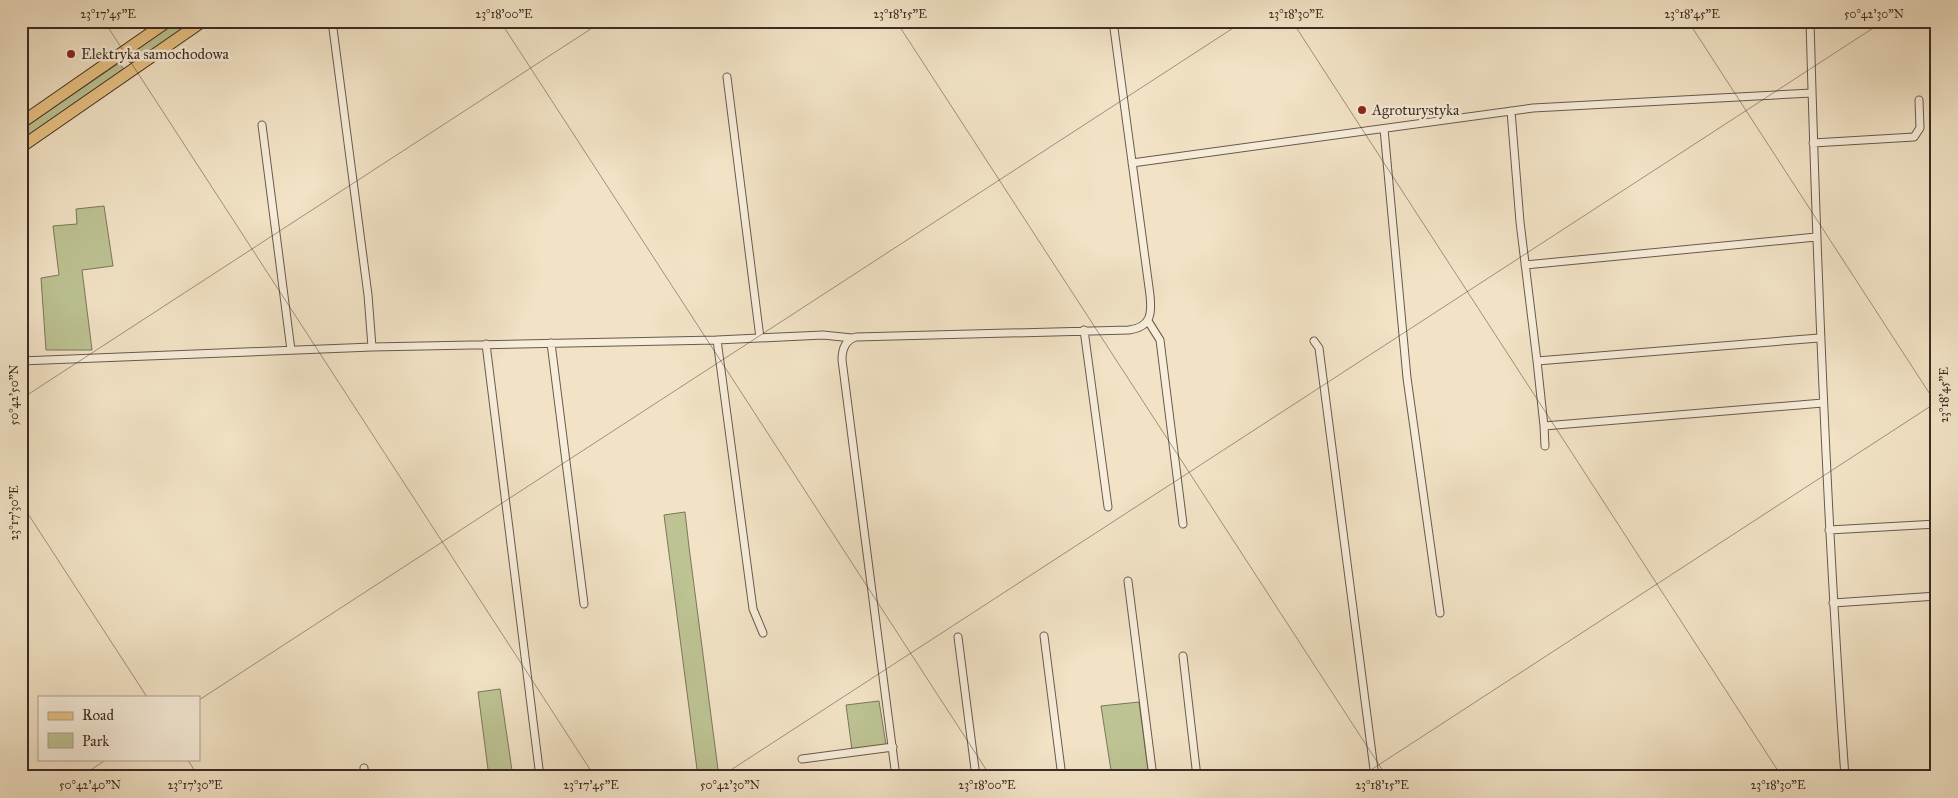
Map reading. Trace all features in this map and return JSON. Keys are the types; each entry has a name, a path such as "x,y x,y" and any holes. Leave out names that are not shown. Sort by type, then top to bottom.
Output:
{"main road":[{"path":"21,123 168,21"},
{"path":"21,147 203,21"},
{"path":"120,54 131,71"}],"street":[{"path":"332,21 368,295 372,347"},
{"path":"21,361 372,347 717,340 823,335 852,338 1135,329 1148,321 1151,309 1113,21"},
{"path":"1810,21 1819,338 1833,603 1846,777"},
{"path":"726,78 760,338"},
{"path":"1132,163 1511,111 1812,93"},
{"path":"1813,143 1914,137 1920,128 1919,100"},
{"path":"1511,111 1525,265 1545,446"},
{"path":"262,125 291,350"},
{"path":"1384,129 1408,378 1440,613"},
{"path":"1525,265 1816,237"},
{"path":"1148,321 1160,340 1183,524"},
{"path":"1084,330 1108,507"},
{"path":"852,338 843,348 842,360 896,777"},
{"path":"1537,361 1819,338"},
{"path":"717,340 753,609 763,633"},
{"path":"1314,341 1320,348 1374,777"},
{"path":"551,343 584,604"},
{"path":"486,344 540,777"},
{"path":"1544,426 1823,403"},
{"path":"1829,530 1937,524"},
{"path":"1128,581 1153,777"},
{"path":"1833,603 1937,596"},
{"path":"1044,636 1062,777"},
{"path":"958,637 976,777"},
{"path":"1183,656 1197,777"},
{"path":"802,759 893,747"},
{"path":"364,768 365,777"}],"green space":[{"path":"177,21 196,21 134,64 129,62 128,58 132,53"},
{"path":"119,63 124,69 21,143 21,130"},
{"path":"104,206 113,266 82,270 92,350 46,350 41,278 59,275 53,226 77,224 76,209"},
{"path":"685,512 719,777 698,777 664,515"},
{"path":"500,689 513,777 489,777 478,692"},
{"path":"879,701 886,745 852,750 846,705"},
{"path":"1139,702 1149,777 1112,777 1101,706"}],"place":[{"name":"Elektryka samochodowa","path":"71,54"},
{"name":"Agroturystyka","path":"1362,110"}]}
